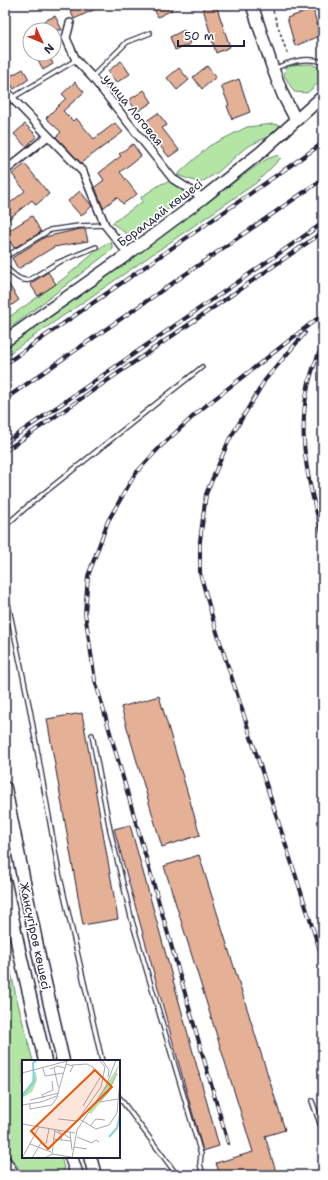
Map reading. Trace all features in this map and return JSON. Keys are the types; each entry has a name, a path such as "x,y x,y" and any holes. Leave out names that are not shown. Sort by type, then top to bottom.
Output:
{"main road":[{"path":"252,5 273,69 283,95 296,120"},
{"name":"Боралдай көшесі","path":"5,341 128,254 203,198 262,152 323,96"},
{"name":"Жансүгіров көшесі","path":"5,788 40,961 63,1060"},
{"name":"Жансүгіров көшесі","path":"5,882 45,1060"},
{"path":"71,1158 77,1175"},
{"path":"90,1158 95,1175"}],"street":[{"name":"улица Логовая","path":"70,23 66,38 76,60 92,77 173,179 203,198"},
{"path":"5,88 12,98 83,172 105,225 128,254"},
{"path":"5,171 48,136"},
{"path":"5,1158 16,1175"}],"lane":[{"path":"92,77 127,42 150,33"},
{"path":"5,103 76,60"},
{"path":"273,69 290,62 312,60 323,62"},
{"path":"5,254 7,256 50,230 80,226 105,225"},
{"path":"5,267 20,279 25,281 57,263 96,247"},
{"path":"5,526 29,505 202,367"},
{"path":"5,589 30,710 60,873 102,1060"},
{"path":"92,735 110,830 132,921 201,1154 200,1164 203,1175"},
{"path":"120,1097 177,1175"},
{"path":"312,1101 323,1132"}],"path":[{"path":"271,5 290,62"}],"green space":[{"path":"312,64 323,70 323,79 307,93 294,92 284,75 287,65"},
{"path":"273,124 280,125 273,134 245,148 217,173 200,183 177,175 209,146 247,127"},
{"path":"278,155 281,158 256,183 5,356 5,347 162,236 246,173 267,159"},
{"path":"171,181 180,189 189,194 147,225 128,235 112,223 142,202 141,197 161,184"},
{"path":"111,242 113,249 5,332 5,320 63,279 105,244"},
{"path":"5,943 16,996 33,1060 22,1060 22,1158 61,1158 66,1175 24,1175 5,1150"}],"building":[{"path":"68,5 104,5 74,19"},
{"path":"152,5 170,5 172,10 158,17"},
{"path":"202,5 216,5 230,47 216,53"},
{"path":"313,9 320,36 295,46 287,18"},
{"path":"55,16 58,22 42,22"},
{"path":"184,30 190,44 175,50 170,37"},
{"path":"121,61 130,74 116,83 108,71"},
{"path":"39,62 52,62 53,64 43,70"},
{"path":"207,66 216,77 202,89 193,77"},
{"path":"179,68 189,80 177,90 167,78"},
{"path":"23,69 29,79 14,89 7,78"},
{"path":"239,79 250,112 232,119 227,106 229,105 221,86"},
{"path":"75,82 84,92 63,111 73,121 76,118 94,139 115,123 123,132 81,163 56,137 61,132 46,118 66,98 62,94"},
{"path":"144,90 152,102 137,112 129,100"},
{"path":"158,113 167,125 162,128 179,150 169,157 142,124"},
{"path":"25,124 37,136 26,147 14,134"},
{"path":"133,144 141,156 120,172 137,194 123,204 117,197 103,208 95,187 104,180 99,173 121,156 119,154"},
{"path":"25,164 49,194 36,205 32,200 5,222 5,207 25,191 12,174"},
{"path":"80,191 92,206 81,216 68,201"},
{"path":"32,216 41,232 14,248 5,233"},
{"path":"85,229 88,241 54,247 18,269 12,258 45,237"},
{"path":"48,272 56,284 38,296 30,284"},
{"path":"5,279 19,300 5,310"},
{"path":"159,696 200,835 162,847 121,707"},
{"path":"82,713 118,919 83,925 47,719"},
{"path":"130,825 219,1146 203,1151 114,829"},
{"path":"199,855 285,1130 265,1136 277,1175 220,1175 216,1163 253,1152 164,866"}],"railway":[{"path":"5,364 323,143"},
{"path":"5,399 323,179"},
{"path":"5,443 323,223"},
{"path":"5,451 323,232"},
{"path":"228,1143 95,680 85,613 88,576 108,521 135,474 159,448 199,411 323,314"},
{"path":"305,333 265,380 229,440 206,494 200,541 200,573 214,623 323,960"},
{"path":"323,345 313,368 307,392 304,416 306,464 310,487 323,535"}]}
